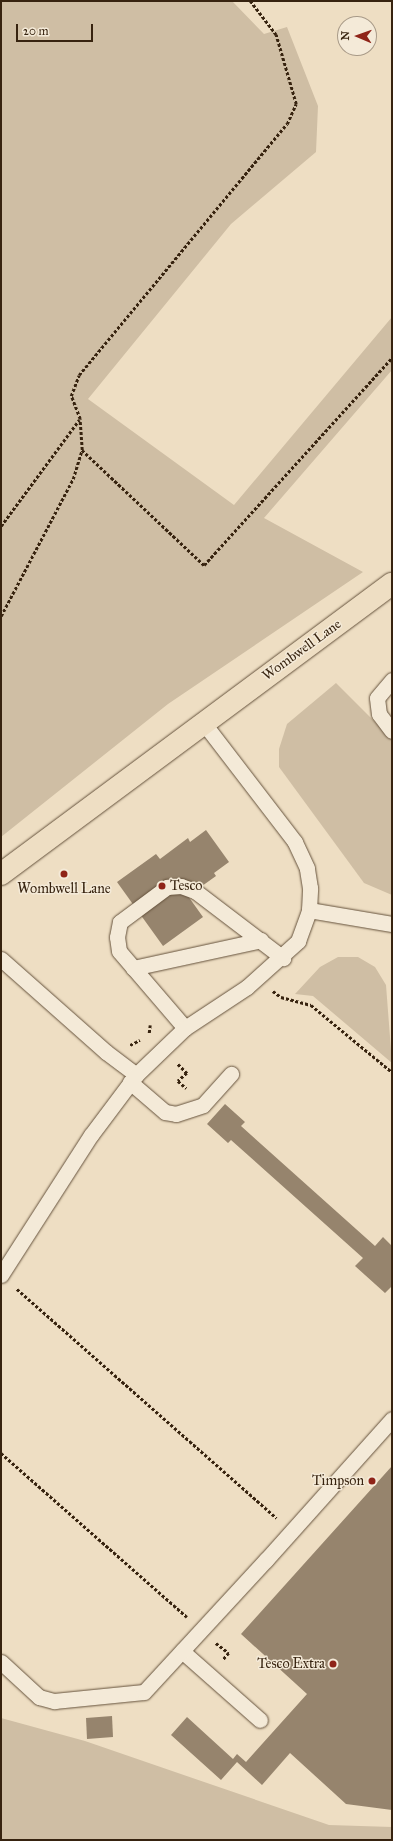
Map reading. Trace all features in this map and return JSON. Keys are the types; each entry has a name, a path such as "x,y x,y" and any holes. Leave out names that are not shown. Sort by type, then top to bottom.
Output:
{"main road":[{"name":"Wombwell Lane","path":"1,874 203,722 392,584"}],"lane":[{"path":"392,680 378,698 379,714 392,731"},
{"path":"1,1275 91,1135 133,1078 184,1028 256,980 283,958 298,942 309,910 310,888 307,868 295,842 203,722"},
{"path":"184,1028 119,951 117,937 120,922 167,887 181,886 195,891 283,958"},
{"path":"309,910 392,924"},
{"path":"133,968 261,940"},
{"path":"1,959 106,1052 165,1112 176,1114 203,1105 231,1074"},
{"path":"1,1662 39,1697 61,1700 144,1692 292,1532 392,1419"},
{"path":"182,1651 260,1720"}],"path":[{"path":"1,616 73,479 82,450 80,419 71,396 79,375 287,124 296,104 276,36 250,1"},
{"path":"82,450 204,565 392,358"},
{"path":"1,526 80,419"},
{"path":"256,980 281,998 311,1005 392,1072"},
{"path":"148,1035 150,1025"},
{"path":"1,1275 292,1532"},
{"path":"1,1453 229,1653 209,1675"}],"shaded area":[{"path":"1,1 232,1 264,34 287,27 318,106 316,152 231,224 88,399 234,505 392,317 392,370 264,518 363,572 168,704 1,837"},
{"path":"336,683 392,739 392,895 364,883 279,767 279,749 287,724"},
{"path":"338,957 358,957 375,967 386,985 392,1063 313,996 295,994 320,967"},
{"path":"1,1718 85,1741 329,1825 392,1827 392,1840 1,1840"}],"building":[{"path":"206,830 229,862 214,873 216,876 188,896 203,917 163,946 117,882 156,854 160,859 188,838 190,842"},
{"path":"225,1104 245,1122 241,1126 375,1246 383,1237 392,1246 392,1286 385,1293 355,1266 363,1258 231,1140 228,1143 207,1124"},
{"name":"Tesco Extra","path":"392,1466 392,1810 346,1804 290,1753 262,1785 237,1762 221,1780 171,1735 187,1717 233,1759 237,1754 246,1762 307,1694 241,1634"},
{"path":"112,1716 113,1737 87,1739 86,1718"}],"place":[{"name":"Wombwell Lane","path":"64,874"},
{"name":"Tesco","path":"162,886"},
{"name":"Timpson","path":"372,1481"},
{"name":"Tesco Extra","path":"333,1664"}]}
